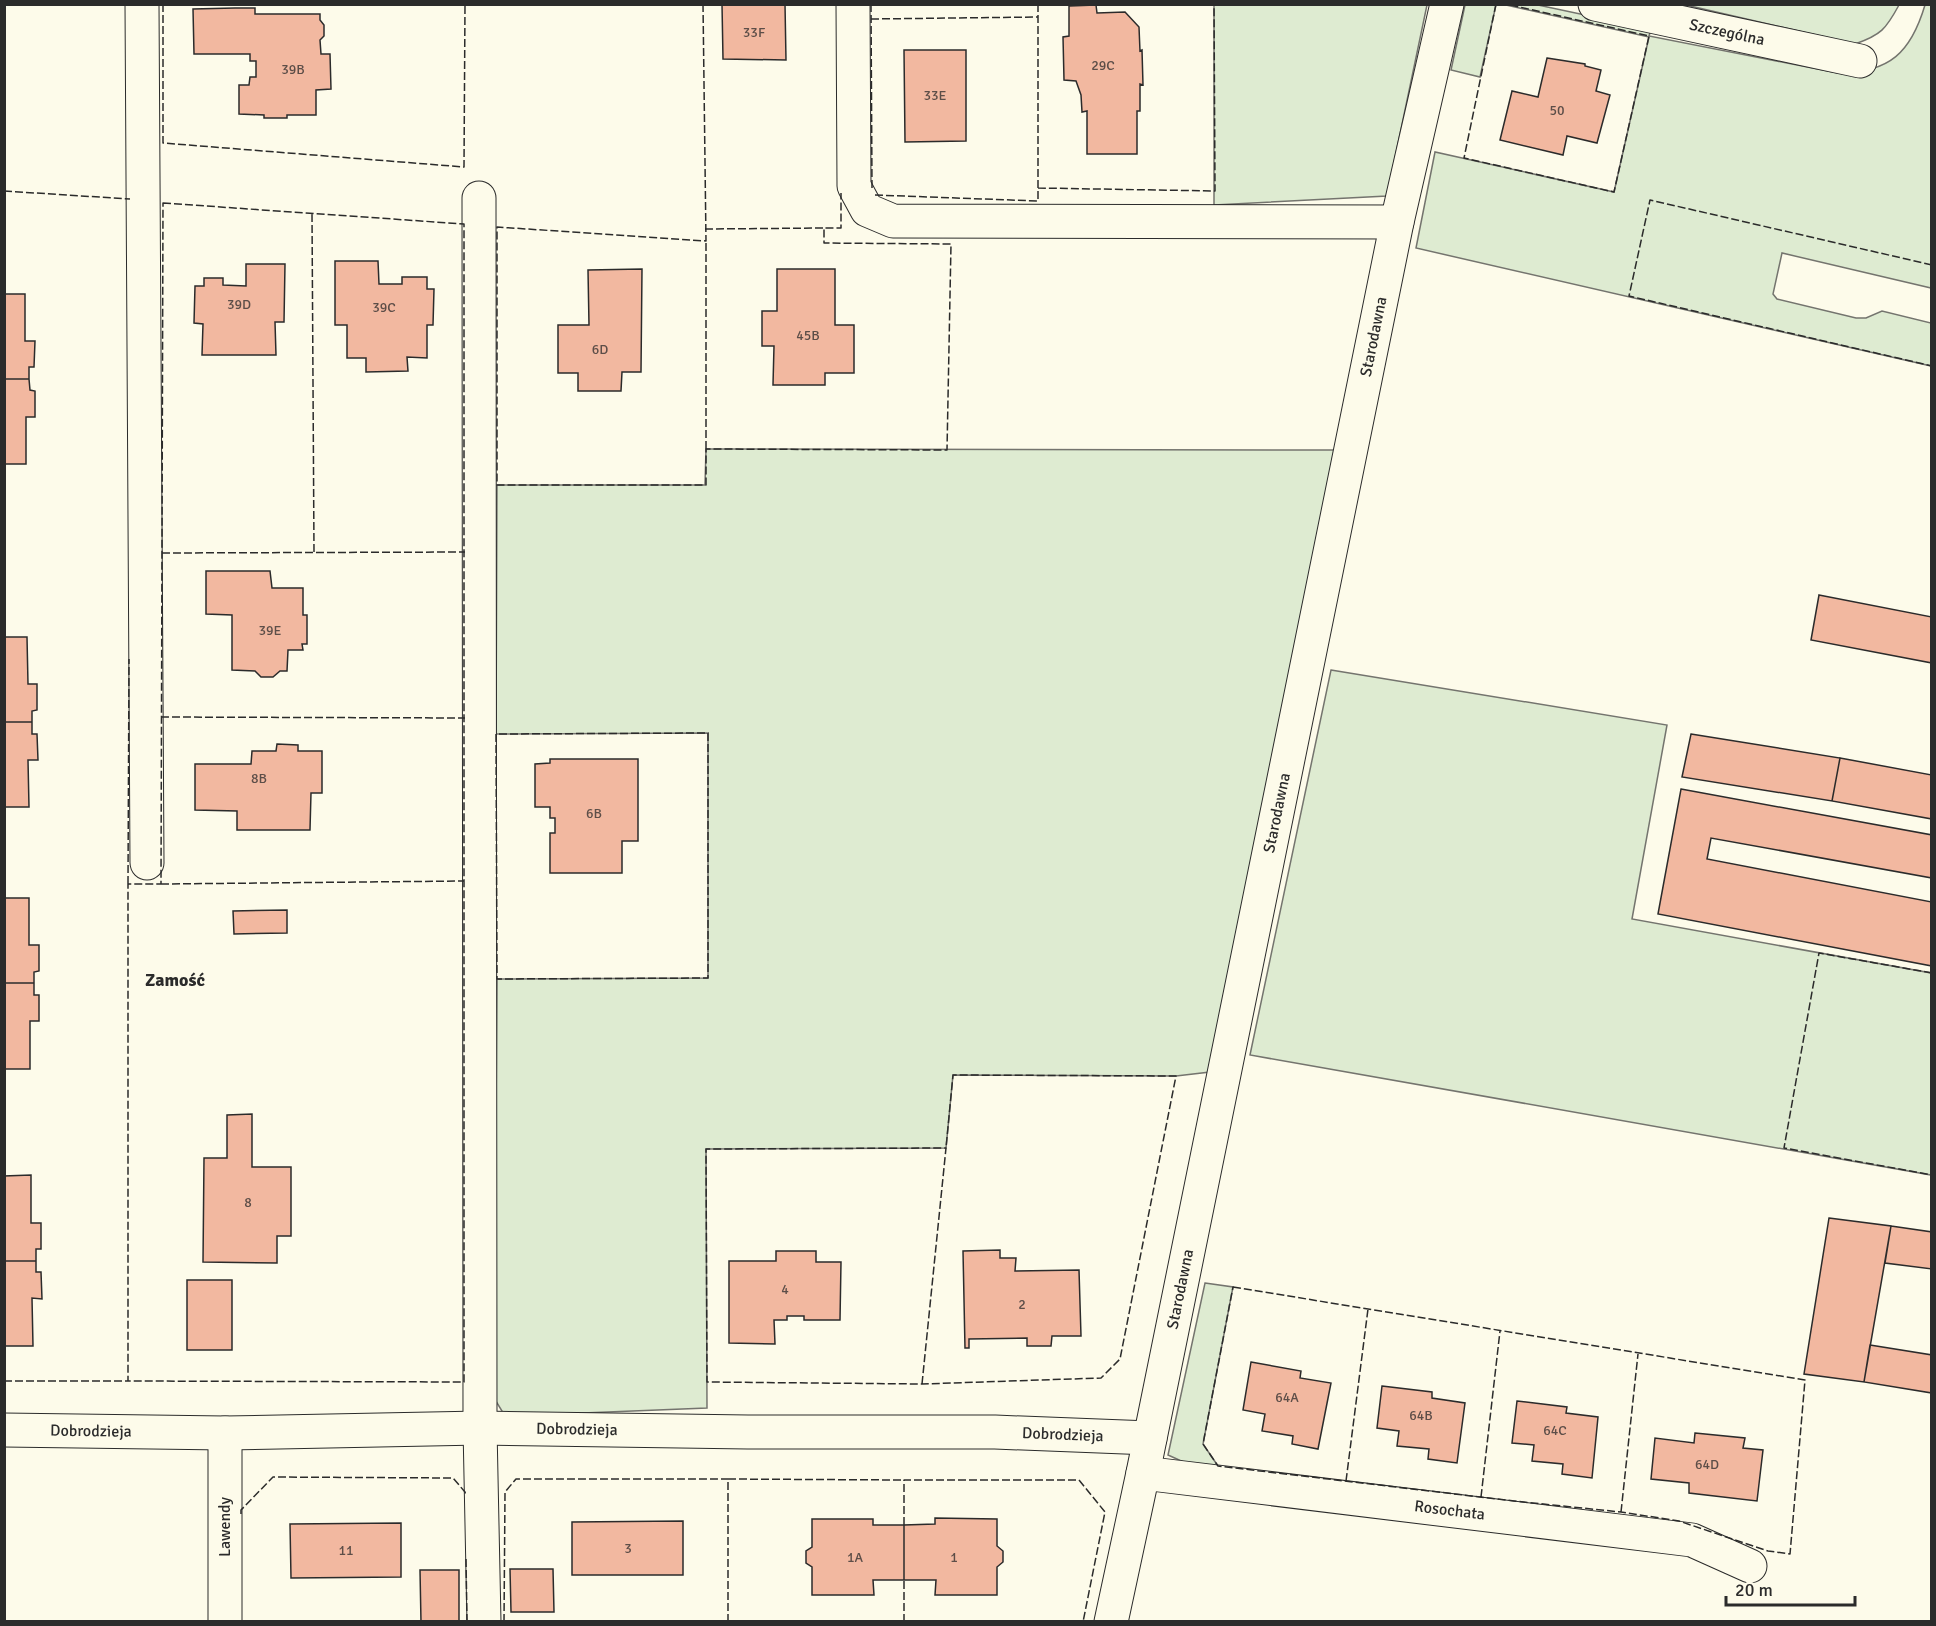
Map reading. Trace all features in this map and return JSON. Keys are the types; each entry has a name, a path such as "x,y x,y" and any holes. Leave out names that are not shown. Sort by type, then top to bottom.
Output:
{"street":[{"path":"142,4 147,863"},
{"path":"853,4 854,186 867,210 893,221 1397,222"},
{"name":"Starodawna","path":"1111,1622 1397,222 1447,4"},
{"name":"Szczególna","path":"1594,4 1860,62"},
{"path":"479,198 480,1428 484,1622"},
{"name":"Dobrodzieja","path":"4,1430 225,1433 480,1428 995,1432 1150,1438"},
{"name":"Lawendy","path":"225,1433 225,1622"},
{"name":"Rosochata","path":"1143,1473 1692,1540 1750,1566"}],"green space":[{"path":"1214,5 1427,5 1387,196 1214,205"},
{"path":"1465,5 1496,5 1480,77 1451,70"},
{"path":"1506,5 1538,5 1651,29 1649,36 1838,73 1872,69 1896,57 1913,35 1925,5 1931,5 1931,288 1782,253 1773,294 1777,299 1856,318 1866,318 1882,311 1931,323 1931,366 1416,248 1435,152 1614,192 1649,37"},
{"path":"1686,5 1899,5 1882,30 1855,44"},
{"path":"706,449 1339,450 1210,1072 1176,1076 953,1075 946,1148 706,1149 707,1408 505,1416 494,1398 497,979 708,978 708,733 496,734 497,485 705,485"},
{"path":"1331,670 1667,725 1632,919 1931,973 1931,1175 1250,1055"},
{"path":"1205,1283 1233,1287 1203,1444 1218,1466 1188,1464 1168,1455"}],"building":[{"path":"722,4 785,4 786,60 723,59"},
{"path":"1096,5 1097,13 1125,12 1139,27 1143,85 1140,84 1140,111 1137,111 1137,154 1087,154 1087,111 1082,112 1081,95 1076,81 1064,80 1063,37 1069,36 1069,6"},
{"path":"255,8 255,14 320,14 320,20 324,25 324,36 320,40 321,54 330,54 331,89 316,90 316,115 264,118 264,115 239,114 239,85 249,85 250,77 256,77 256,61 250,61 250,54 194,54 193,9"},
{"path":"904,50 966,50 966,141 905,142"},
{"path":"1547,58 1585,64 1585,66 1601,70 1596,91 1610,95 1597,143 1567,136 1563,155 1500,140 1512,91 1538,97"},
{"path":"335,261 378,261 379,284 402,284 402,277 427,277 427,289 434,289 433,325 427,325 427,358 407,357 408,371 366,372 366,358 347,358 347,325 335,325"},
{"path":"246,264 285,264 284,322 275,322 276,355 202,355 203,324 194,323 195,286 204,286 204,278 223,278 223,285 246,286"},
{"path":"642,269 641,372 622,372 621,391 578,391 578,373 558,373 558,325 589,325 588,270"},
{"path":"777,269 835,269 835,325 854,325 854,373 825,373 825,385 773,385 774,346 762,346 762,311 777,311"},
{"path":"4,294 25,294 25,341 35,341 34,367 29,367 29,379 4,379"},
{"path":"4,379 29,379 30,390 35,391 35,417 26,417 26,464 4,464"},
{"path":"206,571 270,571 272,588 303,588 303,615 307,615 307,644 302,644 303,650 288,650 287,671 280,671 273,677 261,677 255,671 232,670 232,615 206,614"},
{"path":"1819,595 1932,617 1932,663 1811,640"},
{"path":"4,637 27,637 28,684 37,684 37,710 32,711 32,722 4,722"},
{"path":"4,722 32,722 32,734 37,734 38,760 28,760 29,807 4,807"},
{"path":"1691,734 1840,758 1832,801 1682,777"},
{"path":"277,744 298,745 298,751 322,751 322,793 311,793 310,830 237,830 237,811 195,810 195,764 251,764 252,751 276,751"},
{"path":"1840,758 1932,775 1932,819 1832,801"},
{"path":"550,759 638,759 638,841 622,841 622,873 550,873 550,833 555,833 555,818 550,818 550,807 535,807 535,764 550,763"},
{"path":"1681,789 1932,835 1932,878 1711,838 1707,859 1932,902 1932,966 1658,914"},
{"path":"4,898 29,898 29,945 39,945 39,971 34,972 34,983 4,983"},
{"path":"287,910 287,933 234,934 233,911"},
{"path":"4,983 34,983 34,995 39,995 39,1021 30,1021 30,1069 4,1069"},
{"path":"252,1114 252,1167 291,1167 291,1236 277,1236 277,1263 203,1262 204,1158 227,1158 227,1115"},
{"path":"31,1175 31,1223 41,1223 41,1249 36,1249 36,1261 4,1261 4,1176"},
{"path":"1829,1218 1891,1226 1864,1382 1804,1374"},
{"path":"1891,1226 1932,1232 1932,1269 1885,1263"},
{"path":"1000,1250 1000,1258 1016,1258 1015,1271 1079,1270 1081,1336 1052,1336 1051,1346 1027,1346 1027,1338 969,1339 969,1348 965,1348 963,1251"},
{"path":"776,1251 816,1251 816,1262 841,1262 840,1320 804,1320 804,1316 787,1316 787,1320 774,1320 775,1344 729,1343 729,1261 776,1261"},
{"path":"4,1261 36,1261 36,1272 41,1272 42,1299 32,1298 33,1346 4,1346"},
{"path":"187,1280 232,1280 232,1350 187,1350"},
{"path":"1870,1345 1932,1355 1932,1393 1864,1382"},
{"path":"1251,1362 1301,1371 1300,1378 1331,1383 1318,1449 1292,1444 1293,1436 1262,1431 1265,1414 1243,1410"},
{"path":"1382,1386 1432,1392 1432,1398 1465,1403 1457,1463 1428,1459 1429,1449 1397,1446 1399,1431 1377,1428"},
{"path":"1517,1401 1567,1407 1566,1413 1598,1417 1592,1478 1562,1474 1563,1464 1532,1461 1534,1445 1512,1443"},
{"path":"1695,1433 1745,1438 1743,1448 1763,1450 1757,1501 1689,1493 1689,1483 1651,1479 1655,1438 1694,1443"},
{"path":"935,1518 997,1519 997,1546 1003,1551 1003,1562 997,1567 997,1595 935,1595 936,1580 904,1580 904,1525 935,1524"},
{"path":"812,1519 873,1519 873,1525 904,1525 904,1580 873,1580 874,1595 812,1595 812,1567 806,1563 806,1551 812,1547"},
{"path":"683,1521 683,1575 572,1575 572,1522"},
{"path":"401,1523 401,1577 291,1578 290,1524"},
{"path":"510,1569 553,1569 554,1612 511,1612"},
{"path":"420,1570 459,1570 459,1622 421,1622"}],"fence":[{"path":"163,4 163,143 464,167 465,4"},
{"path":"703,4 706,241 497,227 497,485 706,485 706,449 947,450 951,244 824,243 824,228 841,228 841,193"},
{"path":"871,4 872,188"},
{"path":"1038,4 1038,188"},
{"path":"875,195 1038,201 1038,188 1215,191 1214,4"},
{"path":"1496,4 1464,158 1614,192 1649,36 1506,4"},
{"path":"871,19 1038,17"},
{"path":"4,191 130,199"},
{"path":"1932,265 1650,200 1629,296 1932,366"},
{"path":"163,203 464,224 464,1382 128,1381 128,884 161,884 163,203"},
{"path":"312,214 314,553"},
{"path":"705,229 824,228"},
{"path":"706,241 706,449"},
{"path":"162,553 465,552"},
{"path":"128,884 129,659"},
{"path":"161,717 465,718"},
{"path":"708,733 708,978 497,979 496,734 708,733"},
{"path":"161,884 464,881"},
{"path":"1932,973 1819,953 1784,1148 1932,1175"},
{"path":"922,1384 946,1148 706,1149 707,1382 922,1384 1101,1378 1120,1359 1176,1076 953,1075 946,1148"},
{"path":"1233,1287 1805,1380 1790,1554 1768,1551 1679,1521 1621,1512 1218,1466 1203,1444 1233,1287"},
{"path":"1346,1481 1368,1309"},
{"path":"1481,1497 1500,1331"},
{"path":"1621,1512 1638,1354"},
{"path":"4,1381 128,1381"},
{"path":"241,1514 241,1510 273,1477 453,1478 466,1496"},
{"path":"504,1622 505,1492 516,1479 728,1479"},
{"path":"728,1622 728,1479 904,1480"},
{"path":"904,1525 904,1480 1079,1480 1105,1512 1083,1622"},
{"path":"466,1559 467,1622"},
{"path":"904,1580 904,1622"}],"district":[{"name":"Zamość","path":"175,980"}]}
